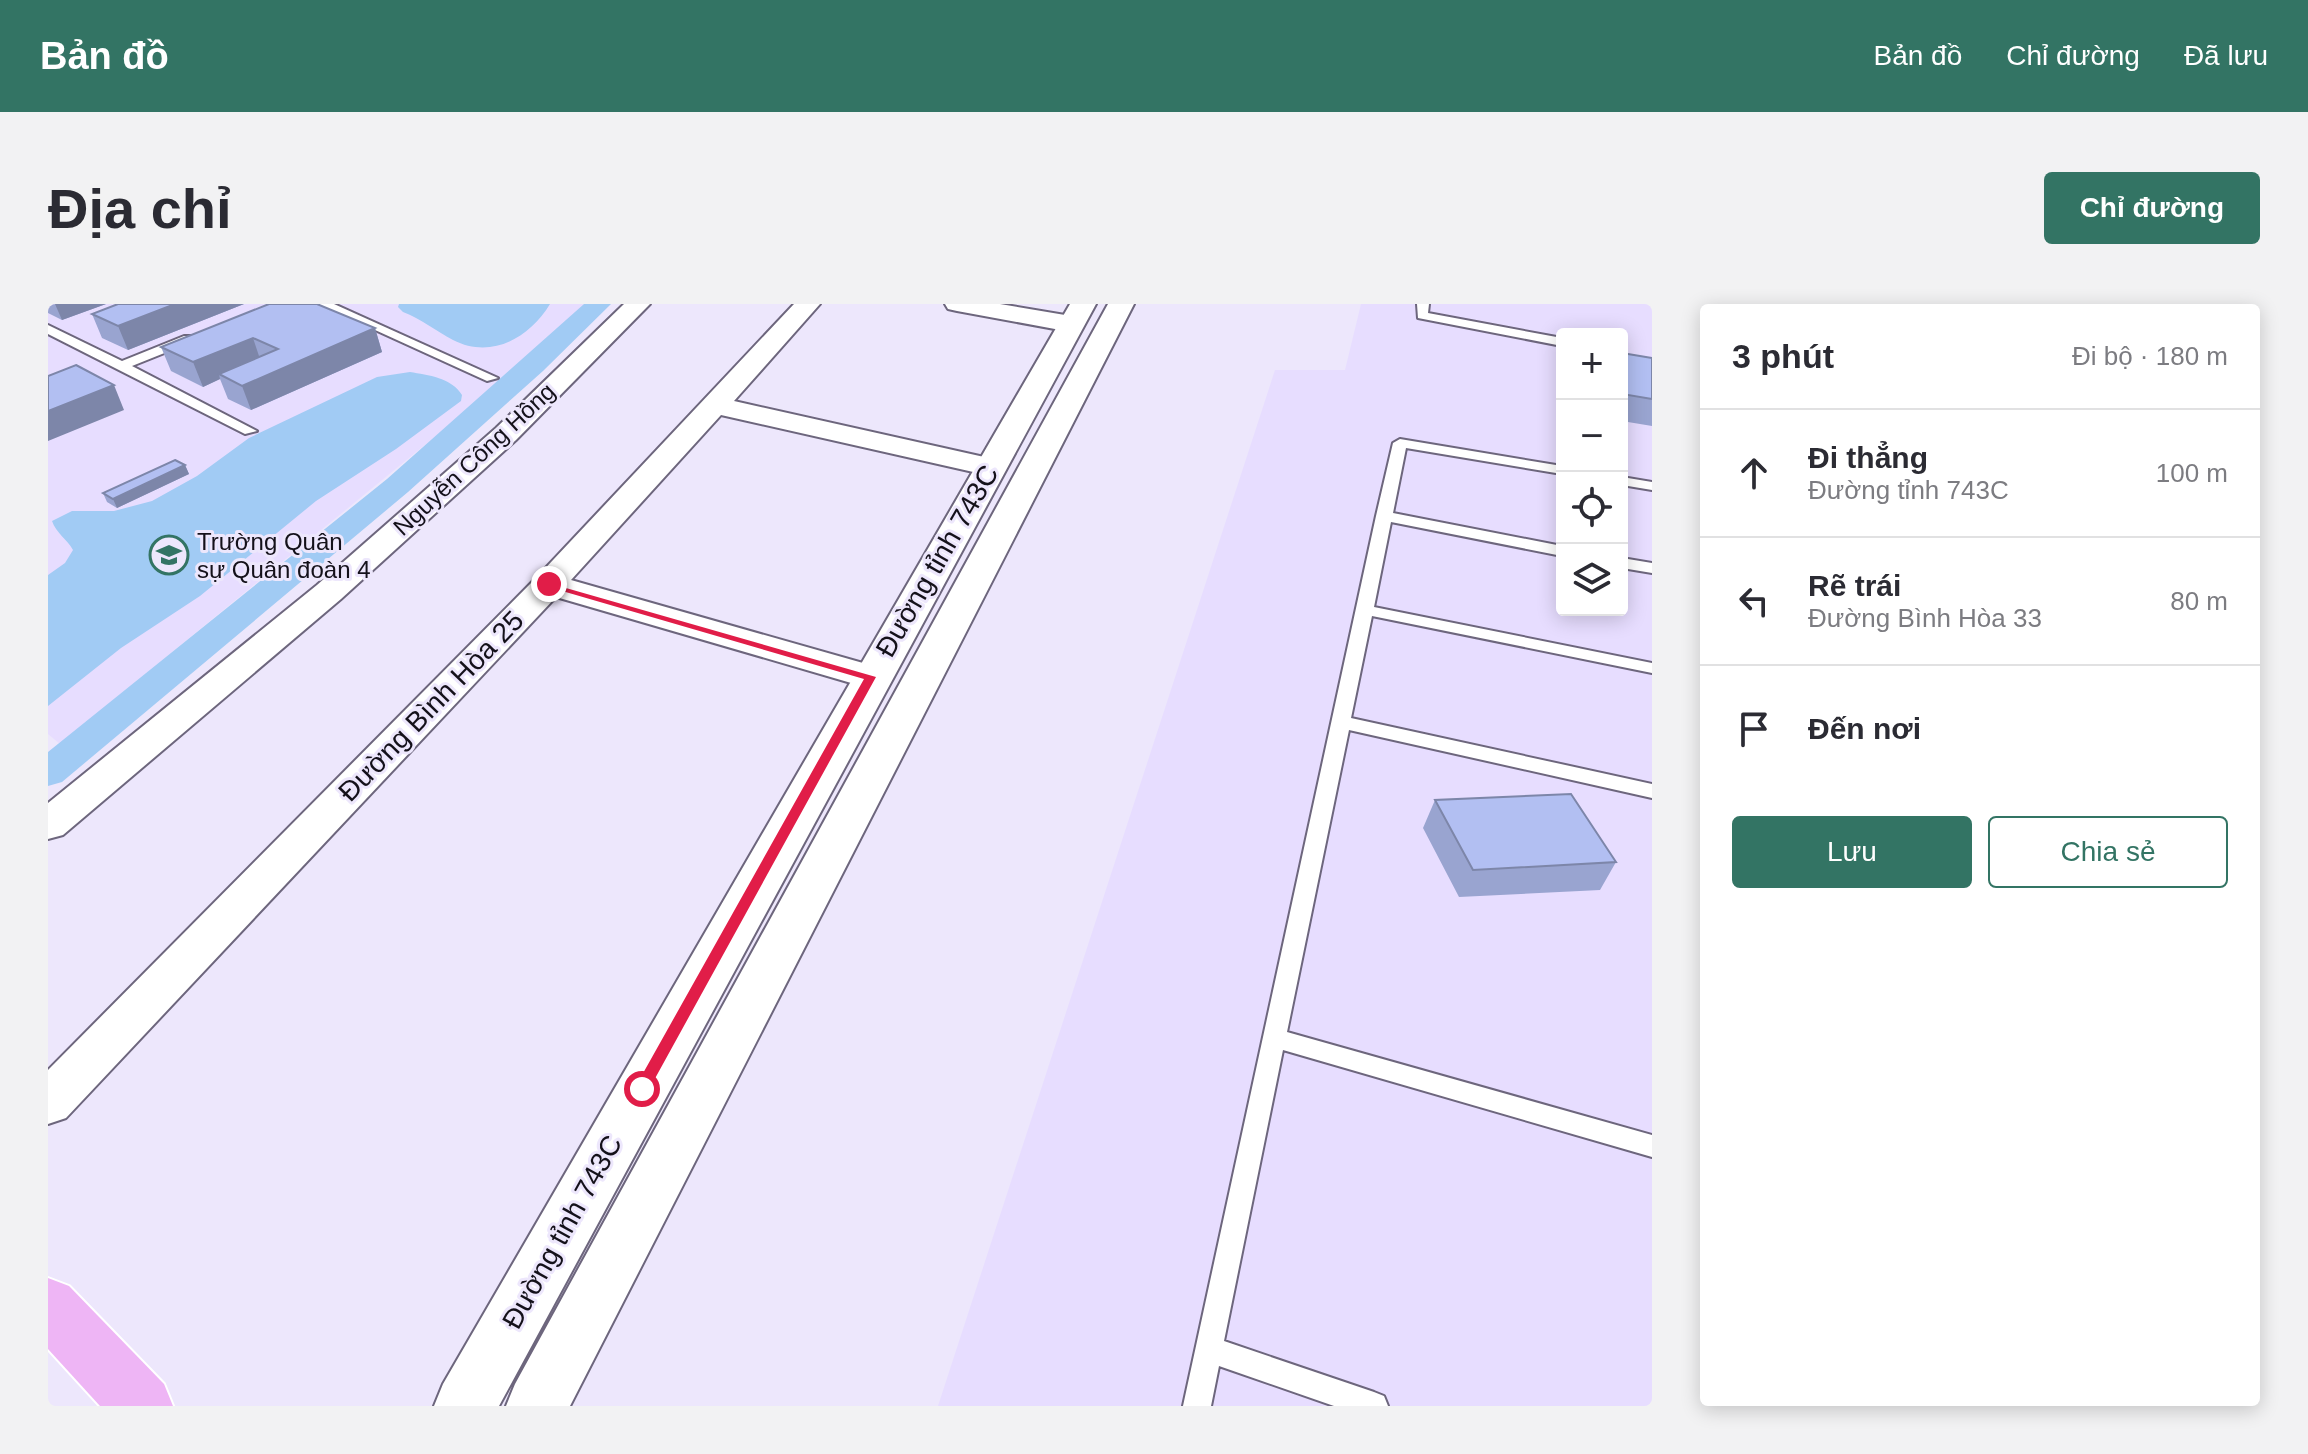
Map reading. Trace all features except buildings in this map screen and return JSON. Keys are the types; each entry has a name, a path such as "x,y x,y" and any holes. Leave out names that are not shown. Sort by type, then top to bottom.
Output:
{"main road":[{"name":"Đường tỉnh 743C","path":"465,1406 991,467 1095,316"},
{"name":"Đường tỉnh 743C","path":"537,1406 902,718 1095,316"},
{"path":"863,692 902,718"},
{"path":"48,1306 142,1406"}],"street":[{"name":"Nguyễn Công Hồng","path":"48,825 329,592 506,434 638,304"},
{"name":"Đường Bình Hòa 25","path":"48,1103 549,584 808,304"},
{"path":"957,304 1095,316"},
{"path":"715,405 991,467"},
{"path":"549,584 863,692"}],"lane":[{"path":"324,304 492,378"},
{"path":"1423,304 1422,315 1556,341"},
{"path":"48,329 250,431"},
{"path":"121,366 206,332"},
{"path":"48,341 62,336"},
{"path":"1197,1406 1400,443 1556,469"},
{"path":"1628,482 1652,486"},
{"path":"1384,516 1556,550"},
{"path":"1628,564 1652,568"},
{"path":"1365,610 1652,668"},
{"path":"1341,722 1652,791"},
{"path":"1274,1038 1652,1146"},
{"path":"1209,1349 1374,1406"}],"shaded area":[{"name":"Trường Quân sự Quân đoàn 4","path":"48,304 584,304 509,376 60,744 48,734"},
{"path":"1361,304 1652,304 1652,1406 938,1406 1275,370 1345,370"}],"water":[{"path":"399,304 550,304 521,335 496,346 482,347 453,340 403,312"},
{"path":"410,372 446,381 458,389 462,395 461,401 396,449 316,501 200,596 121,648 48,706 48,575 65,563 73,550 52,521 72,511 114,511 152,501 197,476 249,438 377,377"}],"waterway":[{"path":"48,773 397,485 599,304"}],"place":[{"name":"Trường Quân sự Quân đoàn 4","path":"169,555"}],"route":[{"path":"549,584 871,677 642,1089"}]}
